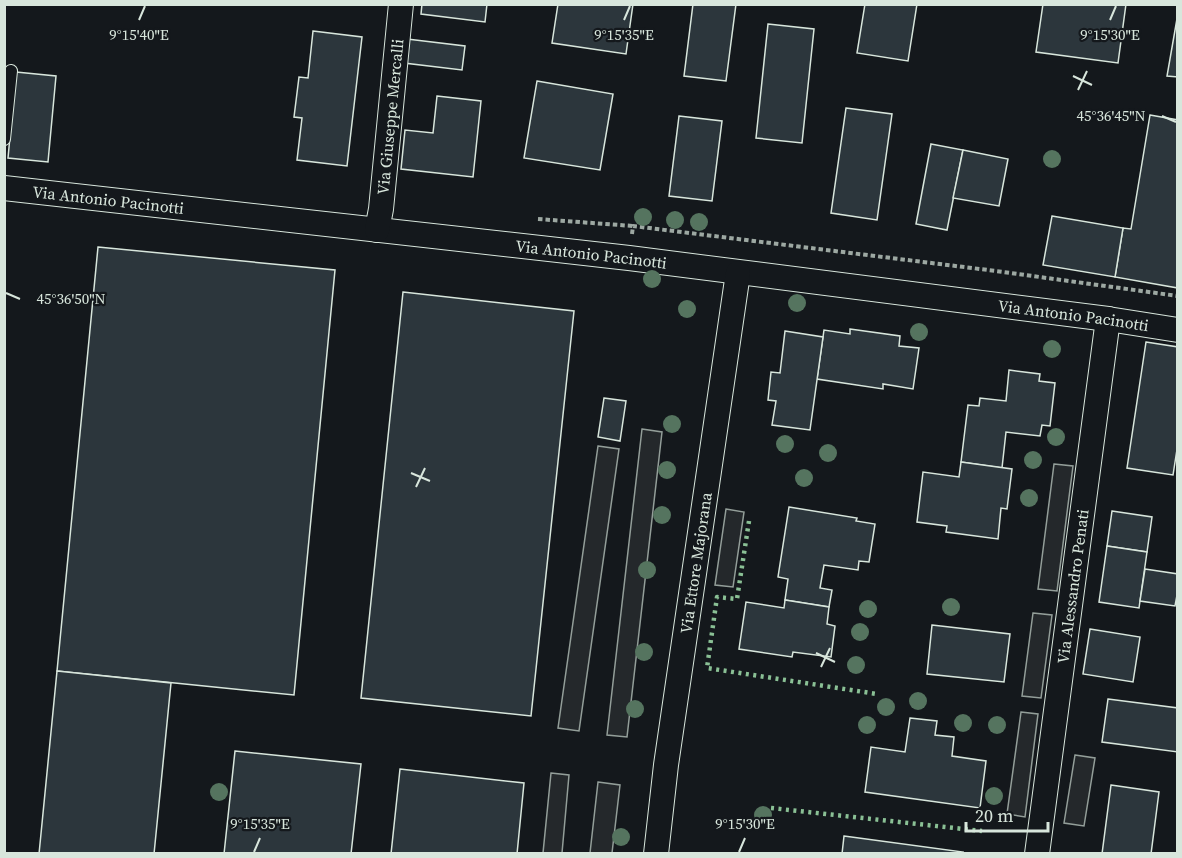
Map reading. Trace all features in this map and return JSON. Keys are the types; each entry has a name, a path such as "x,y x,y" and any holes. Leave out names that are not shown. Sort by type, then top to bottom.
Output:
{"street":[{"name":"Via Giuseppe Mercalli","path":"377,230 401,4"},
{"name":"Via Antonio Pacinotti","path":"4,188 629,258 1108,319 1178,330"},
{"name":"Via Ettore Majorana","path":"656,854 666,765 738,273"},
{"name":"Via Alessandro Penati","path":"1037,854 1108,319"}],"lane":[{"path":"4,139 11,71"}],"path":[{"path":"629,258 633,226 1178,296"}],"shaded area":[{"path":"642,429 662,432 627,737 607,735"},
{"path":"598,446 619,449 579,731 558,728"},
{"path":"1054,464 1073,466 1057,591 1038,589"},
{"path":"726,509 744,512 733,587 715,585"},
{"path":"1033,613 1052,615 1041,698 1022,696"},
{"path":"1021,712 1038,714 1025,817 1007,814"},
{"path":"1075,755 1095,758 1084,826 1064,823"},
{"path":"551,773 569,775 562,853 543,853"},
{"path":"598,782 620,785 612,853 590,853"}],"building":[{"path":"422,4 487,4 485,22 421,14"},
{"path":"558,4 633,4 626,54 552,43"},
{"path":"693,4 736,4 726,81 684,76"},
{"path":"865,4 917,4 908,61 857,53"},
{"path":"1043,4 1126,4 1118,63 1036,52"},
{"path":"1178,13 1178,77 1167,76"},
{"path":"768,24 814,29 802,143 756,138"},
{"path":"313,31 362,37 347,166 297,160 302,118 294,117 299,77 308,78"},
{"path":"407,39 465,46 462,70 404,63"},
{"path":"16,72 56,76 48,162 8,158"},
{"path":"537,81 613,94 600,170 524,158"},
{"path":"437,96 481,101 473,177 401,169 405,130 433,133"},
{"path":"846,108 892,114 877,220 831,213"},
{"path":"1150,115 1178,120 1178,288 1115,277 1123,228 1131,229"},
{"path":"679,116 722,121 712,201 669,196"},
{"path":"931,144 963,150 947,230 916,224"},
{"path":"963,150 1008,159 999,206 953,198"},
{"path":"1052,216 1123,228 1115,277 1043,265"},
{"path":"98,247 335,270 294,695 57,671"},
{"path":"403,292 574,311 531,716 361,698"},
{"path":"850,329 900,336 899,346 919,348 913,389 883,384 883,389 817,379 824,330 850,334"},
{"path":"785,331 823,337 810,430 772,425 776,401 768,400 771,372 780,373"},
{"path":"1146,342 1178,347 1178,443 1173,475 1127,468"},
{"path":"1009,370 1040,374 1039,381 1055,383 1050,426 1042,425 1040,436 1006,432 1002,468 961,462 968,405 979,406 980,398 1006,401"},
{"path":"604,398 626,401 620,441 598,437"},
{"path":"961,462 1012,469 1007,509 1001,508 998,539 946,532 947,526 917,522 923,472 959,477"},
{"path":"789,507 857,518 856,521 875,524 869,562 859,561 858,570 824,565 820,588 832,590 829,607 785,600 788,579 778,577"},
{"path":"1112,511 1152,517 1147,552 1107,546"},
{"path":"1107,546 1147,552 1139,608 1099,602"},
{"path":"1145,569 1178,574 1175,606 1140,601"},
{"path":"785,600 829,607 827,624 835,626 831,657 793,652 792,657 739,649 746,602 784,608"},
{"path":"932,625 1010,634 1004,682 927,674"},
{"path":"1090,629 1140,637 1133,682 1083,674"},
{"path":"57,671 171,683 154,854 39,854"},
{"path":"1108,699 1178,708 1178,752 1102,742"},
{"path":"910,718 937,721 935,735 954,737 952,756 986,761 980,808 865,792 871,747 905,752"},
{"path":"235,751 361,764 351,854 224,854"},
{"path":"400,769 524,783 517,854 391,854"},
{"path":"1111,785 1159,792 1151,854 1102,854"},
{"path":"844,836 963,852 962,854 842,854"}],"hedge":[{"path":"749,521 737,599 717,597 707,668 877,694"},
{"path":"771,808 982,831"}]}
